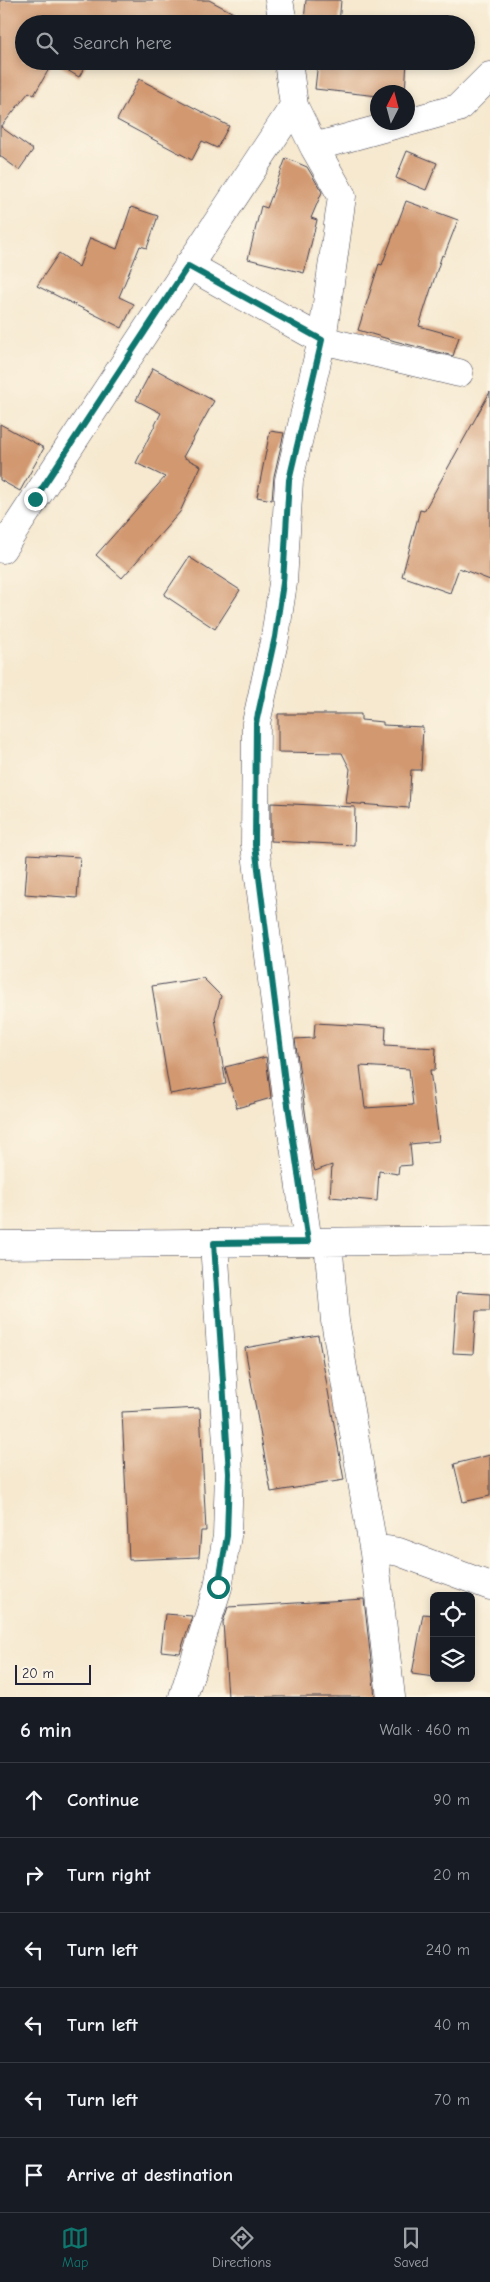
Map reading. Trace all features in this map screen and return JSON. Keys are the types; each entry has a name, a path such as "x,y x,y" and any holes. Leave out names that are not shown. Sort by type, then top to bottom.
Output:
{"street":[{"path":"279,0 282,15"},
{"path":"289,70 294,106 314,147 342,196 322,340 289,480 283,583 275,637 256,723 255,845 287,1098 335,1321 374,1553 391,1697"},
{"path":"415,120 458,108 490,76"},
{"path":"2,548 294,106"},
{"path":"314,147 377,130"},
{"path":"188,266 322,340 460,373"},
{"path":"0,1245 490,1240"},
{"path":"183,1697 218,1587 227,1536 229,1473 214,1243"},
{"path":"374,1553 387,1550 399,1552 490,1586"}],"building":[{"path":"0,0 209,0 237,15 15,15 15,70 48,70 34,95 29,92 1,127 33,150 19,170 0,156"},
{"path":"306,0 341,0 340,15 305,15"},
{"path":"67,70 83,70 79,77"},
{"path":"317,70 406,70 405,85 370,85 370,95 315,89"},
{"path":"139,79 229,126 217,148 202,141 192,160 117,120"},
{"path":"407,151 437,163 426,190 396,178"},
{"path":"286,158 307,167 322,192 311,218 317,220 304,273 248,259 261,206 267,208"},
{"path":"406,201 458,220 444,256 442,255 419,326 459,337 453,356 358,330 379,264 382,265"},
{"path":"131,207 158,216 147,248 140,246 119,297 134,304 122,328 37,286 59,253 79,267 90,238 117,249"},
{"path":"153,368 214,401 183,457 201,466 180,512 122,578 96,555 165,477 136,463 161,413 136,400"},
{"path":"490,392 490,580 459,568 450,593 402,576 420,510 424,511"},
{"path":"0,424 44,448 20,491 0,480"},
{"path":"270,431 284,433 274,476 272,500 257,497"},
{"path":"189,557 240,590 215,629 164,595"},
{"path":"278,714 361,714 361,720 383,722 383,725 423,727 421,770 411,770 409,808 346,803 350,769 342,753 278,752"},
{"path":"271,803 355,807 354,845 271,841"},
{"path":"28,854 80,857 77,898 25,894"},
{"path":"203,978 221,996 215,1018 226,1084 170,1094 152,986"},
{"path":"315,1023 386,1027 385,1045 436,1048 435,1070 430,1070 439,1141 410,1144 412,1165 399,1166 398,1174 379,1171 377,1201 330,1197 332,1165 315,1171 295,1039 314,1038","holes":["360,1066 409,1069 413,1105 365,1108"]},
{"path":"266,1057 271,1098 237,1108 225,1067"},
{"path":"457,1292 490,1294 490,1311 476,1311 473,1354 453,1353"},
{"path":"318,1335 344,1480 271,1492 245,1348"},
{"path":"200,1408 206,1531 201,1531 199,1557 129,1560 122,1412"},
{"path":"490,1455 490,1496 463,1502 454,1464"},
{"path":"364,1599 375,1697 228,1697 223,1622 228,1607"},
{"path":"165,1614 192,1616 180,1653 161,1651"},
{"path":"423,1614 430,1615 430,1676 412,1674"}],"route":[{"path":"35,499 188,266 322,340 289,480 283,583 275,637 262,688 256,723 255,845 287,1098 308,1242 214,1243 229,1473 227,1536 218,1587"}]}
